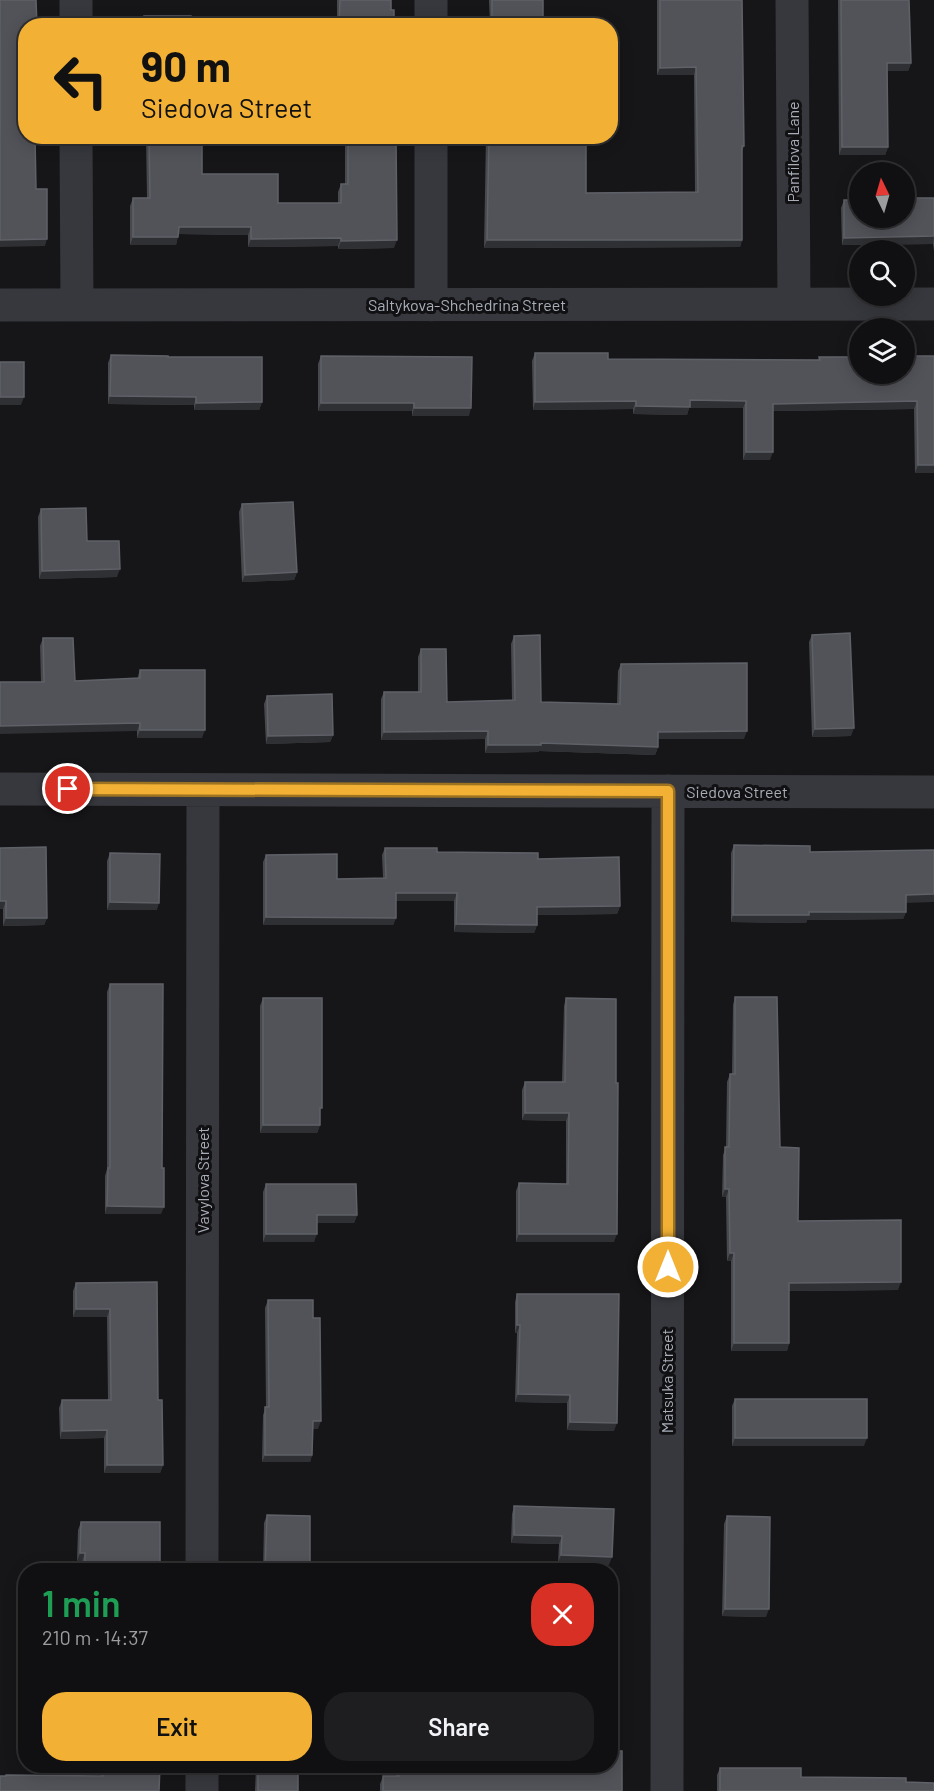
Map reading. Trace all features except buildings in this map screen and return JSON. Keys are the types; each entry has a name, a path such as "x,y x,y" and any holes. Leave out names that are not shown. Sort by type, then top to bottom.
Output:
{"street":[{"path":"76,0 76,18"},
{"path":"431,0 431,18"},
{"name":"Panfilova Lane","path":"792,0 794,304"},
{"path":"76,144 76,305"},
{"path":"431,144 431,305"},
{"name":"Saltykova-Shchedrina Street","path":"0,305 934,304"},
{"name":"Siedova Street","path":"0,789 934,792"},
{"name":"Vavylova Street","path":"202,1563 203,790"},
{"name":"Matsuka Street","path":"667,1791 668,791"},
{"path":"202,1773 202,1791"}],"route":[{"path":"68,789 668,791 668,1267"}]}
